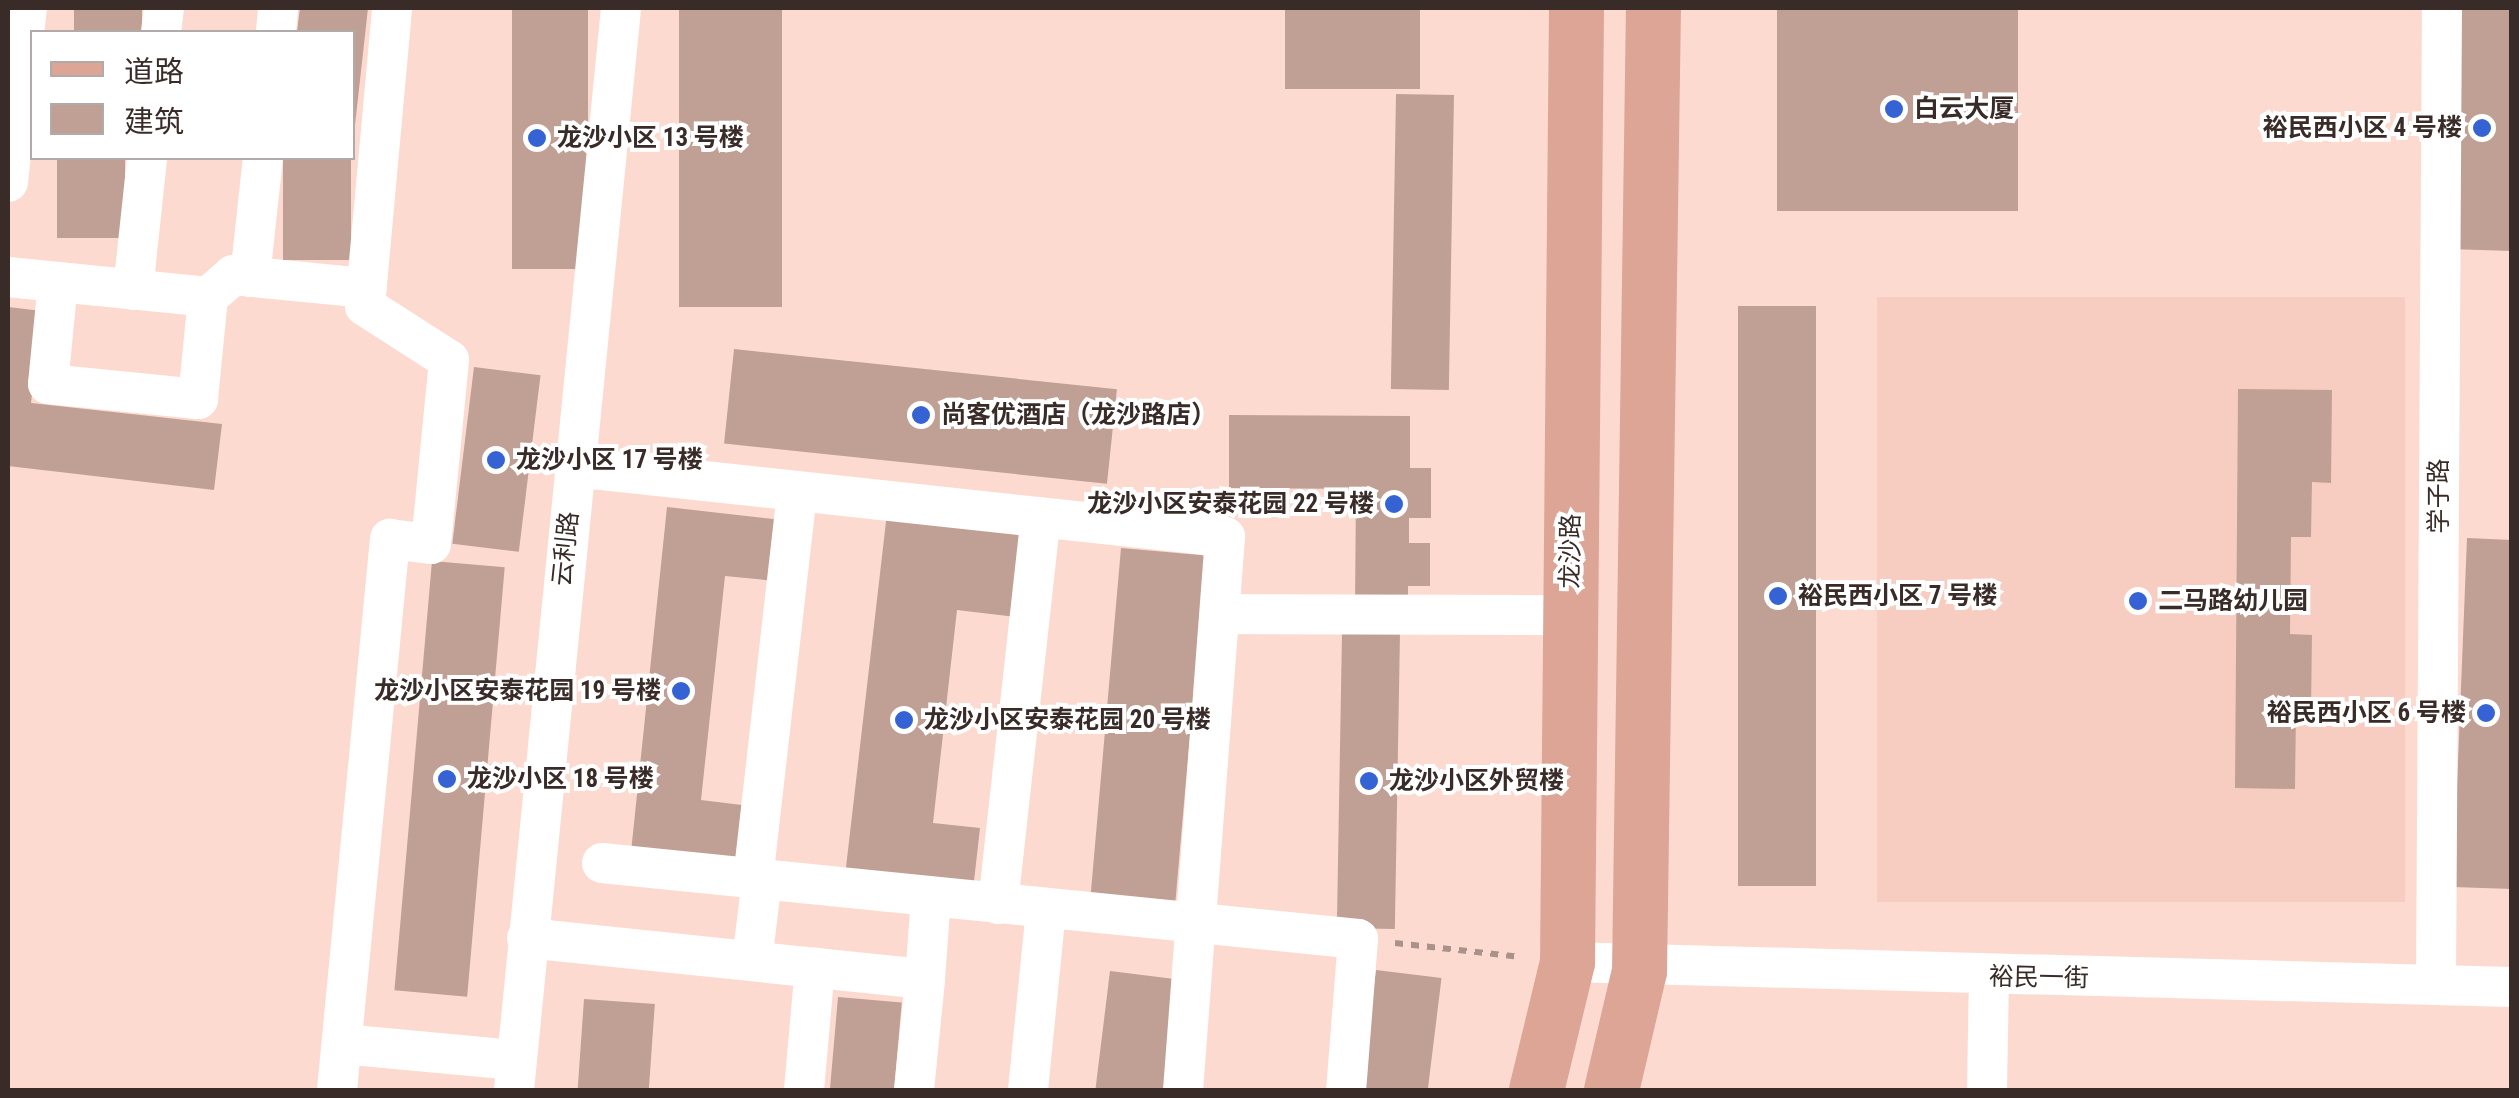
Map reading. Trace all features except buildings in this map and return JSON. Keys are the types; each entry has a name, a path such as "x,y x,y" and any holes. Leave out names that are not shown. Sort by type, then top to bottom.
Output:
{"main road":[{"name":"龙沙路","path":"1536,1090 1568,962 1576,8"},
{"path":"1610,1090 1640,971 1652,8"}],"street":[{"path":"8,182 27,8"},
{"path":"337,1090 390,539 430,544 448,360 364,306 392,8"},
{"name":"云利路","path":"515,1075 621,8"},
{"name":"学子路","path":"2436,985 2442,8"},
{"path":"132,290 147,160"},
{"path":"250,276 263,160"},
{"path":"58,282 48,384 198,399 208,297 233,275 366,288"},
{"path":"8,278 208,297"},
{"path":"574,467 1225,537 1200,923 1183,1090"},
{"path":"752,961 797,491"},
{"path":"998,904 1041,517"},
{"path":"1220,614 1570,615"},
{"path":"602,863 1358,939 1346,1090"},
{"path":"914,1090 931,897"},
{"path":"1028,1090 1046,909"},
{"path":"528,938 925,978"},
{"name":"裕民一街","path":"1568,962 1640,971 2512,987"},
{"path":"804,1090 815,967"},
{"path":"1987,1090 1989,977"},
{"path":"342,1044 515,1075"}],"path":[{"path":"1358,939 1568,962"}],"shaded area":[{"name":"二马路幼儿园","path":"1877,297 2405,297 2405,902 1877,902"}],"place":[{"name":"白云大厦","path":"1894,109"},
{"name":"裕民西小区 4 号楼","path":"2482,128"},
{"name":"龙沙小区 13 号楼","path":"537,138"},
{"name":"尚客优酒店（龙沙路店）","path":"921,415"},
{"name":"龙沙小区 17 号楼","path":"496,460"},
{"name":"龙沙小区安泰花园 22 号楼","path":"1394,504"},
{"name":"裕民西小区 7 号楼","path":"1778,596"},
{"name":"二马路幼儿园","path":"2138,601"},
{"name":"龙沙小区安泰花园 19 号楼","path":"681,691"},
{"name":"裕民西小区 6 号楼","path":"2486,713"},
{"name":"龙沙小区安泰花园 20 号楼","path":"904,720"},
{"name":"龙沙小区 18 号楼","path":"447,779"},
{"name":"龙沙小区外贸楼","path":"1369,781"}]}
